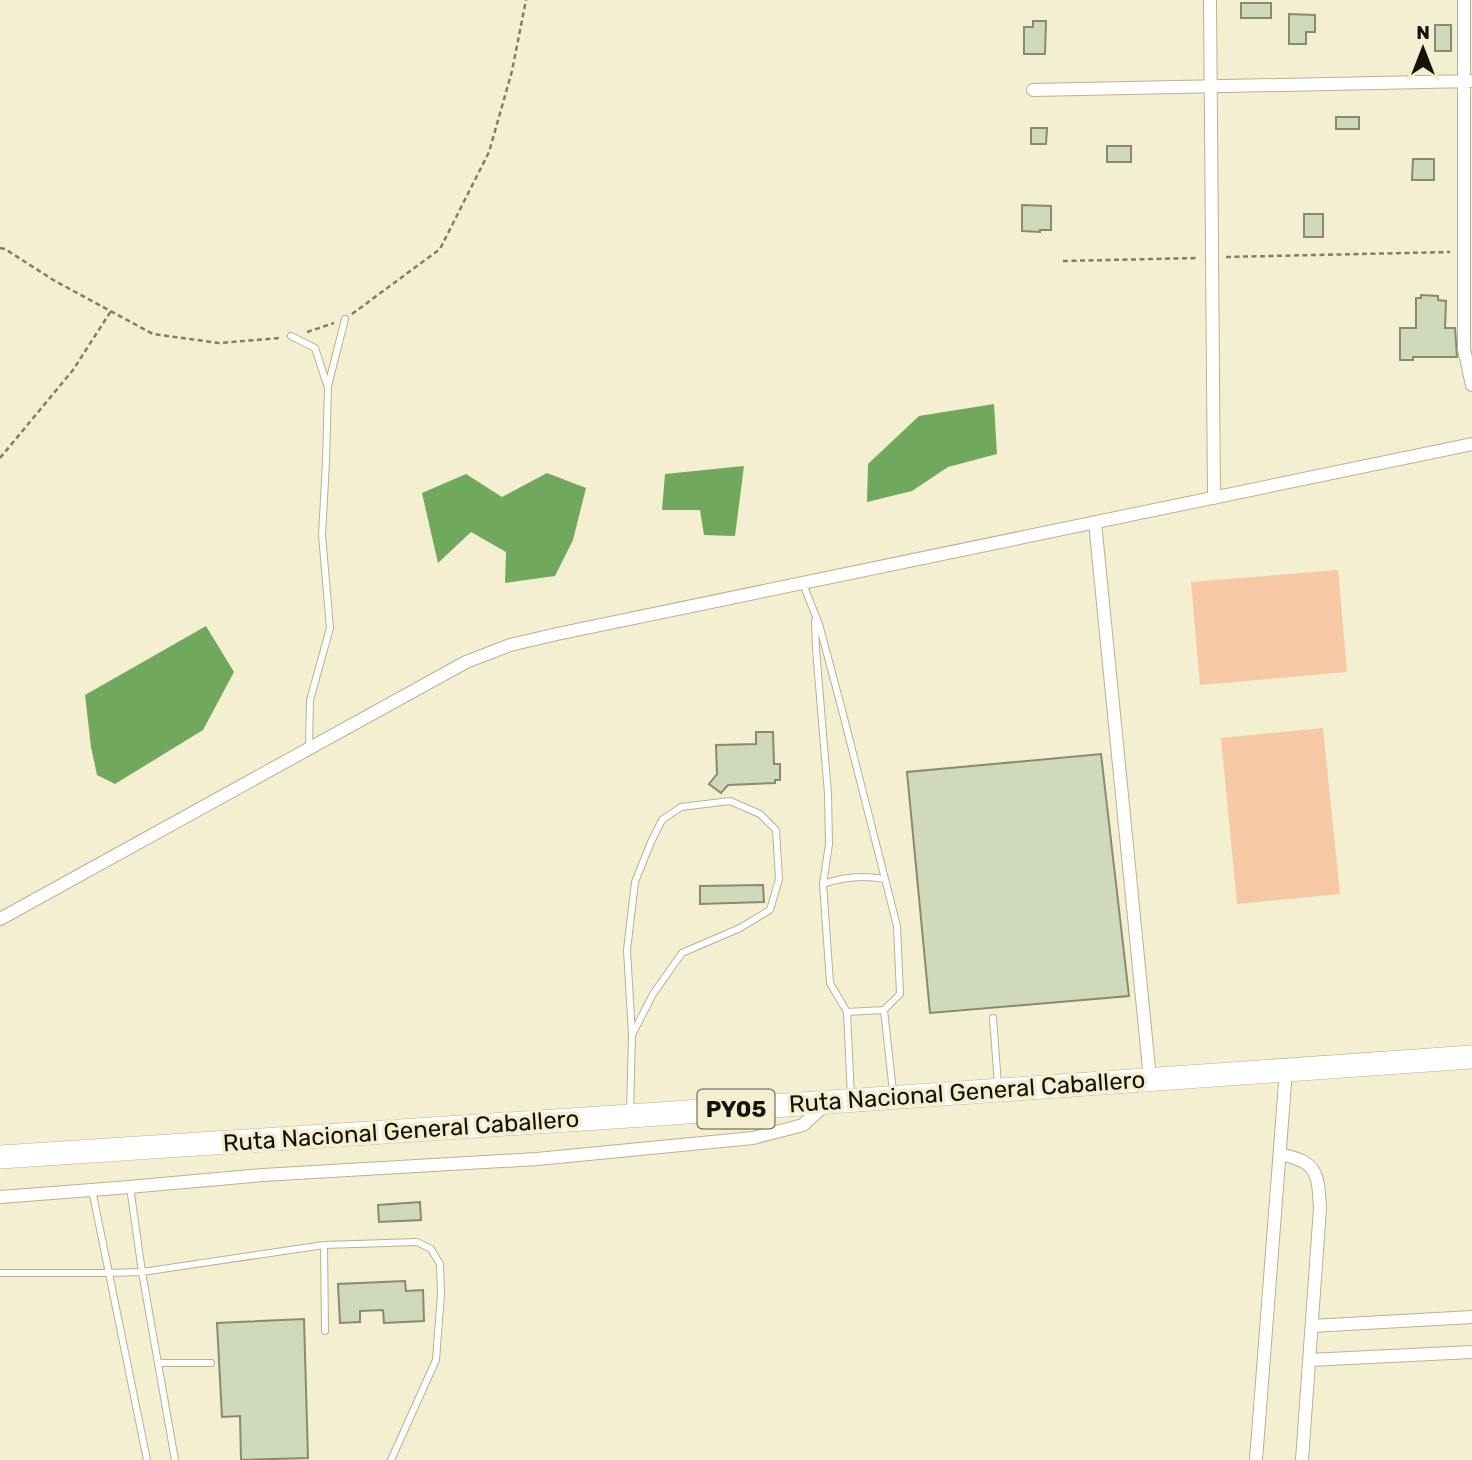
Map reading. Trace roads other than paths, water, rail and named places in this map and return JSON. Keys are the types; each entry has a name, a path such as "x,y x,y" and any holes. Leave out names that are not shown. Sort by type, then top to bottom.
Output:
{"highway":[{"name":"Ruta Nacional General Caballero","path":"0,1157 1472,1057"}],"street":[{"path":"1210,0 1213,498"},
{"path":"1464,0 1468,81 1464,349 1472,385"},
{"path":"1032,90 1468,81"},
{"path":"0,919 466,662 510,645 1472,444"},
{"path":"1095,522 1150,1079"},
{"path":"1256,1460 1286,1070"},
{"path":"0,1197 263,1175 537,1159 753,1138 803,1125 840,1101"},
{"path":"1280,1154 1295,1157 1309,1165 1319,1180 1320,1208 1302,1460"},
{"path":"1312,1326 1472,1317"},
{"path":"1309,1360 1472,1352"}],"lane":[{"path":"309,749 310,700 330,628 321,535 328,386 345,319"},
{"path":"291,337 314,348 328,386"},
{"path":"803,583 842,710 897,926 900,994 884,1010 847,1012"},
{"path":"815,615 828,794 829,844 823,884 830,983 847,1012 840,1101"},
{"path":"630,1116 632,1035 626,950 635,882 651,842 662,820 681,807 730,801 760,814 776,831 779,879 770,910 740,928 682,953 653,994 632,1035"},
{"path":"823,884 839,878 884,878"},
{"path":"884,1010 894,1097"},
{"path":"993,1017 998,1091"},
{"path":"131,1187 142,1272 175,1460"},
{"path":"92,1190 147,1460"},
{"path":"0,1273 142,1272 324,1245 417,1242 431,1249 440,1264 441,1294 436,1360 391,1460"},
{"path":"324,1245 325,1331"},
{"path":"159,1363 211,1363"}]}
